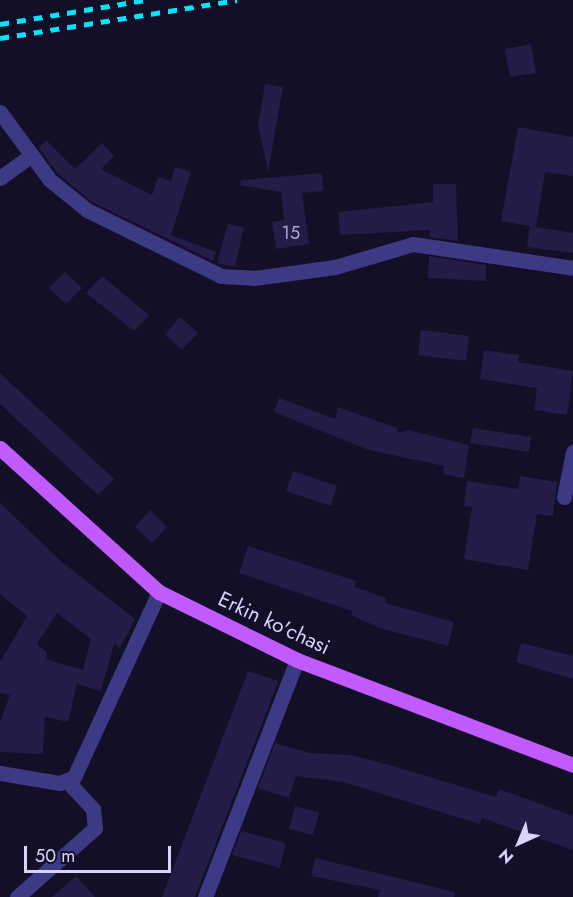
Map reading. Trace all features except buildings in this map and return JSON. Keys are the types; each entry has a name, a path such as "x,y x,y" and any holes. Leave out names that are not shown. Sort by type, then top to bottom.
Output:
{"main road":[{"name":"Erkin ko'chasi","path":"0,448 159,592 297,660 573,765"}],"street":[{"path":"0,112 30,156 50,180 87,210 221,276 254,278 335,267 413,244 573,268"},
{"path":"0,178 30,156"},
{"path":"564,497 573,452"},
{"path":"68,782 159,592"},
{"path":"205,897 297,660"},
{"path":"0,773 68,782 93,809 94,828 17,897"}],"railway":[{"path":"0,24 145,0"},
{"path":"0,38 237,0"}]}
